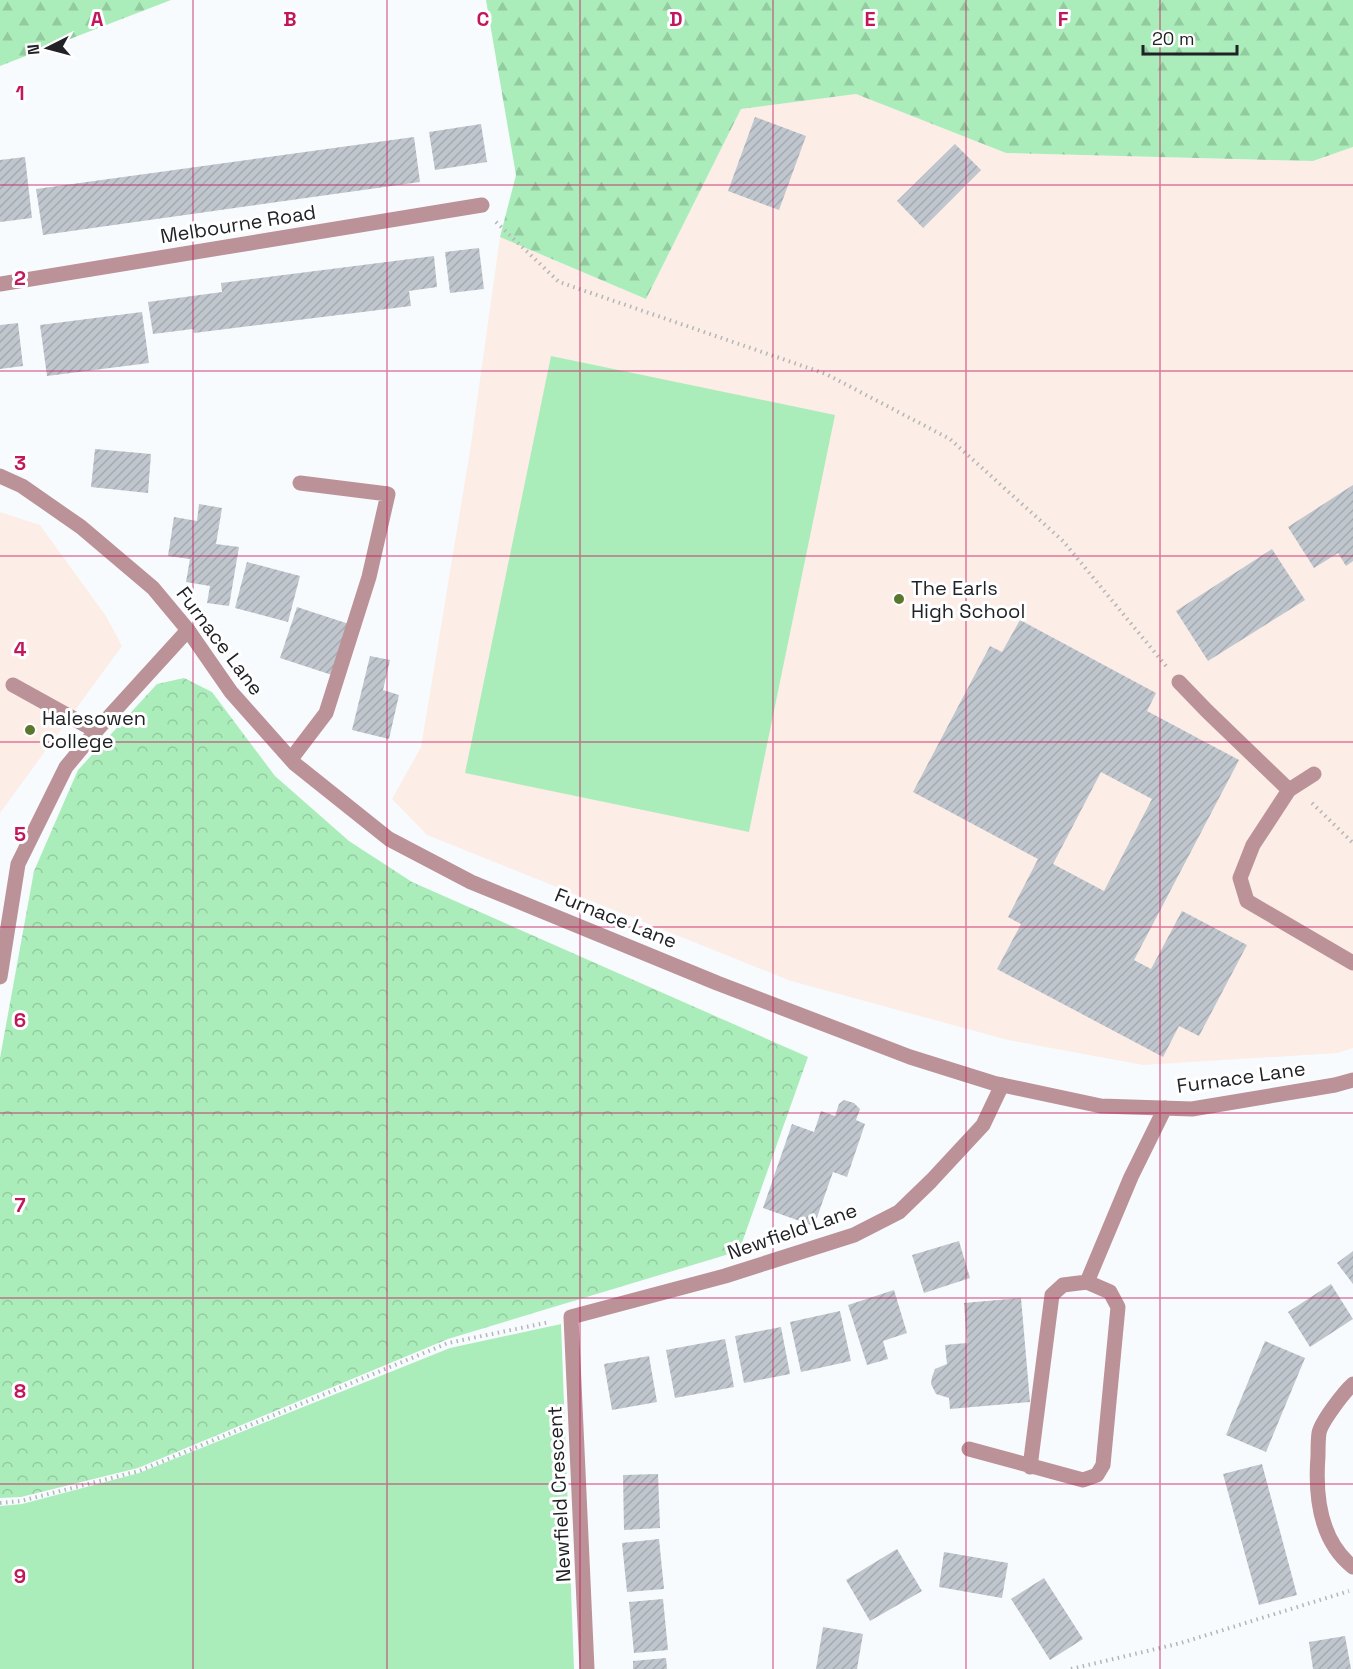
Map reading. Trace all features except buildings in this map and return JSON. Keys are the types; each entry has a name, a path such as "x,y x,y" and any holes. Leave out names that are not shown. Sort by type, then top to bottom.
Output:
{"street":[{"name":"Melbourne Road","path":"0,284 482,205"},
{"name":"Furnace Lane","path":"0,476 22,486 81,527 153,588 188,630 231,692 291,759 389,839 471,882 717,983 909,1057 1002,1085 1101,1106 1192,1109 1353,1080"},
{"path":"291,759 326,713 369,577 388,494 300,483"},
{"path":"0,977 18,864 66,767 96,730 188,630"},
{"path":"1179,682 1215,719 1292,787"},
{"path":"13,685 96,730"},
{"path":"1314,774 1292,787 1253,845 1240,878 1247,901 1353,963"},
{"name":"Newfield Lane","path":"571,1317 768,1263 854,1235 898,1212 931,1181 983,1125 1002,1085"},
{"path":"1087,1282 1131,1177 1165,1108"},
{"path":"969,1449 1030,1467 1083,1480 1097,1476 1103,1465 1118,1307 1110,1292 1087,1282 1063,1285 1052,1295 1030,1467"},
{"name":"Newfield Crescent","path":"571,1317 587,1669"},
{"path":"1353,1384 1346,1390 1319,1431 1317,1467 1318,1497 1326,1531 1347,1562 1353,1567"}],"path":[{"path":"482,205 493,219 559,282 826,374 950,439 1063,541 1179,682"},
{"path":"1292,787 1353,843"},
{"path":"0,1503 21,1501 139,1471 448,1343 571,1317"},
{"path":"1071,1669 1181,1643 1353,1590"}],"shaded area":[{"name":"The Earls High School","path":"856,94 1006,153 1313,161 1353,147 1353,1048 1338,1053 1143,1065 1008,1040 791,981 427,835 392,799 421,747 470,451 500,237 646,299 741,109"},
{"name":"Halesowen College","path":"0,512 40,525 106,616 122,646 0,813"}],"green space":[{"path":"0,0 171,0 0,66"},
{"path":"486,0 1353,0 1353,147 1313,161 1006,153 856,94 741,109 646,299 500,237 516,175"},
{"path":"551,356 835,415 749,832 465,773"},
{"path":"184,678 212,692 275,776 349,841 412,882 808,1057 739,1251 448,1339 138,1468 21,1497 0,1498 0,1058 34,871 78,770 157,684"},
{"path":"561,1324 574,1669 0,1669 0,1506 22,1504 139,1473 450,1348"}],"place":[{"name":"The Earls High School","path":"899,599"},
{"name":"Halesowen College","path":"30,730"}]}
